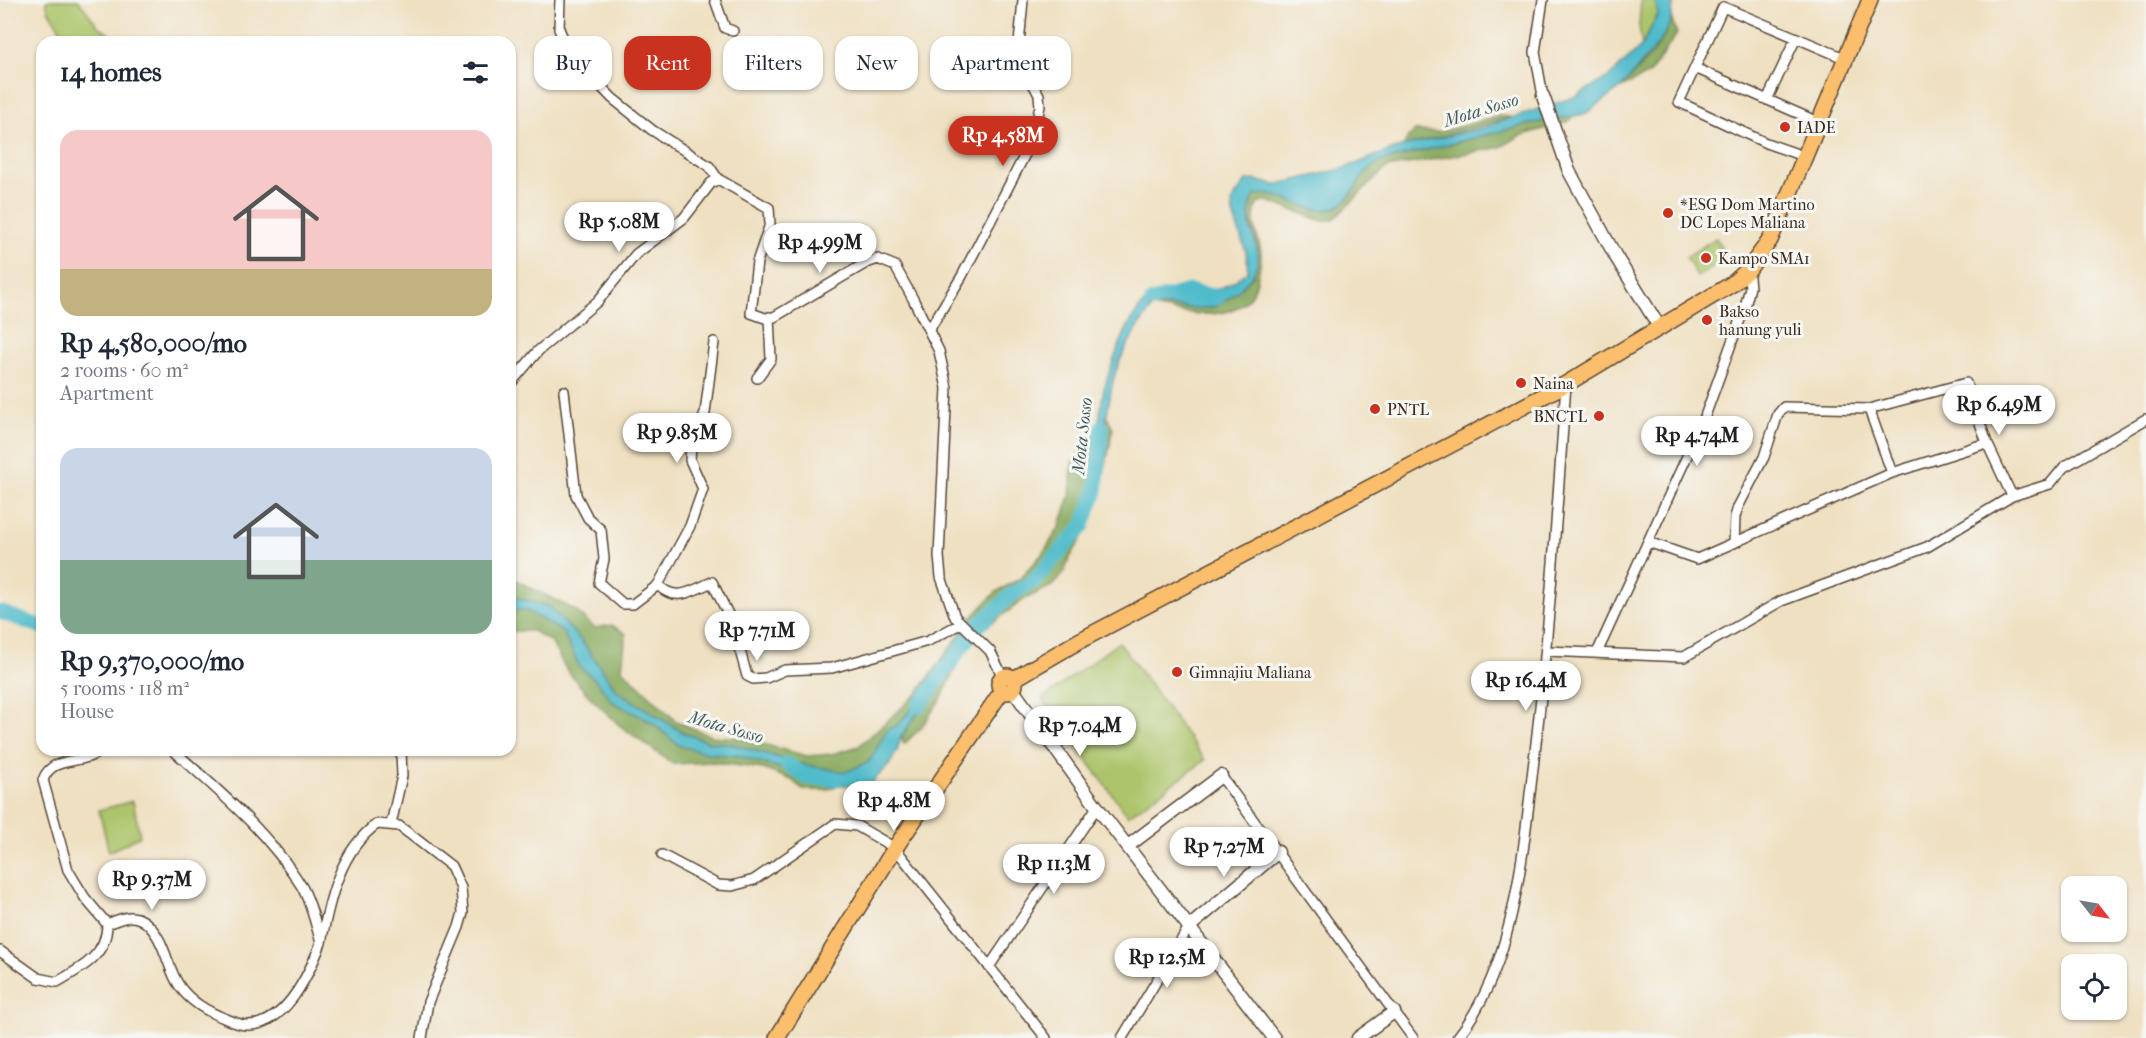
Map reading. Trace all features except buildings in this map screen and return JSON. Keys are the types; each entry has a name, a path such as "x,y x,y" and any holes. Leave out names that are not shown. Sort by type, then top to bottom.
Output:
{"main road":[{"path":"777,1038 895,848 1008,684 1079,641 1566,384 1732,284 1748,270 1770,240 1803,156 1870,0"}],"street":[{"path":"560,0 559,29 571,51 612,98 652,130 709,166 718,179 770,208 770,224 758,262 751,313 769,317 878,259 895,266 939,351 947,388 939,556 941,577 951,609 960,624 990,651 1008,684 1097,807 1274,1038"},
{"path":"715,0 725,28 733,31"},
{"path":"929,330 962,276 1033,139 1039,121 1039,95 1018,55 1023,0"},
{"path":"1543,0 1535,52 1543,96 1553,128 1569,171 1616,257 1660,328"},
{"path":"1803,156 1766,143 1679,102 1723,8 1844,58"},
{"path":"1767,100 1797,38"},
{"path":"1695,68 1818,122"},
{"path":"516,377 538,351 598,301 636,254 684,218 711,183 718,179"},
{"path":"1597,653 1708,408 1746,303 1750,287 1748,270"},
{"path":"757,378 771,359 769,317"},
{"path":"564,391 576,495 588,518 602,530 604,559 599,583 623,604 633,604 658,585 690,526 703,489 690,460 691,446 697,439 705,413 714,342"},
{"path":"1734,543 1735,517 1738,507 1764,457 1778,414 1784,407 1869,409 1966,383 1987,443 2012,496"},
{"path":"1457,1038 1469,1023 1485,990 1510,922 1547,651 1566,384"},
{"path":"1869,409 1892,473"},
{"path":"1547,651 1684,657 1781,600 1927,548 2012,496 2050,484 2064,467 2146,419"},
{"path":"1648,542 1697,559 1892,473 1987,443"},
{"path":"658,585 667,594 676,595 712,582 732,622 747,676 753,679 766,678 793,669 832,668 928,641 960,624"},
{"path":"0,951 38,978 57,982 93,959 107,936 107,924 85,898 68,870 43,780 46,771 54,765 92,756"},
{"path":"180,756 227,798 285,864 303,888 321,943"},
{"path":"391,824 402,776 401,756"},
{"path":"1128,846 1221,776 1413,1038"},
{"path":"989,968 1097,807"},
{"path":"107,924 128,916 145,922 154,930 177,983 204,1009 242,1025 268,1021 299,987 321,943 328,904 347,861 368,831 377,824 399,826 451,866 461,888 463,913 428,1002 422,1038"},
{"path":"662,855 718,885 732,886 754,880 799,846 835,824 857,826 895,848 1046,1038"},
{"path":"1122,1038 1189,927 1278,852"},
{"path":"1358,1038 1394,1012"}],"green space":[{"path":"46,0 78,0 98,26 112,36 64,36 48,10"},
{"path":"1641,0 1655,0 1658,14 1642,46 1639,25"},
{"path":"1671,17 1677,34 1649,74 1621,88 1658,46"},
{"path":"1499,116 1512,117 1403,147 1415,131 1440,132"},
{"path":"1573,116 1567,122 1520,136 1501,147 1386,168 1334,219 1322,221 1267,201 1257,204 1254,224 1260,246 1261,262 1252,293 1243,304 1230,311 1216,314 1199,314 1152,307 1213,307 1253,276 1258,252 1249,212 1255,195 1276,196 1307,207 1327,210 1342,204 1367,171 1382,161 1534,123"},
{"name":"Kampo SMA1","path":"1716,238 1727,258 1697,277 1686,257"},
{"path":"1108,418 1113,429 1101,489 1090,524 1068,561 1064,573 1052,586 1025,599 981,631 957,665 943,696 920,729 904,744 901,737 930,694 931,687 897,726 888,729 869,762 846,773 805,765 732,744 709,742 684,733 617,691 581,640 549,607 516,598 516,580 575,610 595,628 612,625 626,634 622,669 676,721 711,736 740,738 807,756 832,754 859,746 917,694 973,616 996,592 1021,578 1043,553 1059,528 1070,496 1072,463 1088,440 1098,434 1096,455"},
{"path":"516,610 527,611 563,632 580,667 595,679 613,702 651,722 680,746 707,753 739,756 838,785 826,790 803,790 792,780 763,769 713,762 673,764 619,725 587,694 566,669 551,642 533,631 516,631"},
{"path":"1119,642 1205,760 1128,816 1042,699"},
{"path":"133,801 140,836 109,852 99,810"}],"water":[{"path":"1655,0 1674,0 1670,25 1658,44 1621,88 1585,114 1534,123 1382,161 1367,171 1342,204 1327,210 1307,207 1276,196 1255,195 1249,221 1258,253 1252,275 1240,289 1213,307 1198,309 1152,307 1129,342 1116,371 1096,458 1104,389 1124,335 1139,309 1157,295 1175,297 1204,293 1223,287 1248,271 1246,252 1233,214 1232,201 1246,181 1255,180 1275,185 1342,169 1397,148 1482,128 1577,96 1610,76 1642,46 1658,14"},
{"path":"516,598 549,607 581,640 617,691 684,733 709,742 732,744 805,765 846,772 869,762 888,729 897,726 931,686 931,694 901,737 897,751 889,765 868,786 838,785 739,756 707,753 680,746 651,722 613,702 595,679 580,667 563,632 527,611 516,610"}],"waterway":[{"name":"Mota Sosso","path":"1152,301 1190,291 1218,297"},
{"name":"Mota Sosso","path":"919,706 975,629 1012,594 1034,581 1082,527 1096,491 1102,427"},
{"name":"Mota Sosso","path":"0,612 36,625"},
{"name":"Mota Sosso","path":"787,764 808,778 836,779"}],"place":[{"name":"IADE","path":"1785,127"},
{"name":"*ESG Dom Martino DC Lopes Maliana","path":"1668,213"},
{"name":"Kampo SMA1","path":"1706,258"},
{"name":"Bakso hanung yuli","path":"1707,320"},
{"name":"Naina","path":"1521,383"},
{"name":"PNTL","path":"1375,409"},
{"name":"BNCTL","path":"1599,416"},
{"name":"Gimnajiu Maliana","path":"1177,672"}]}
